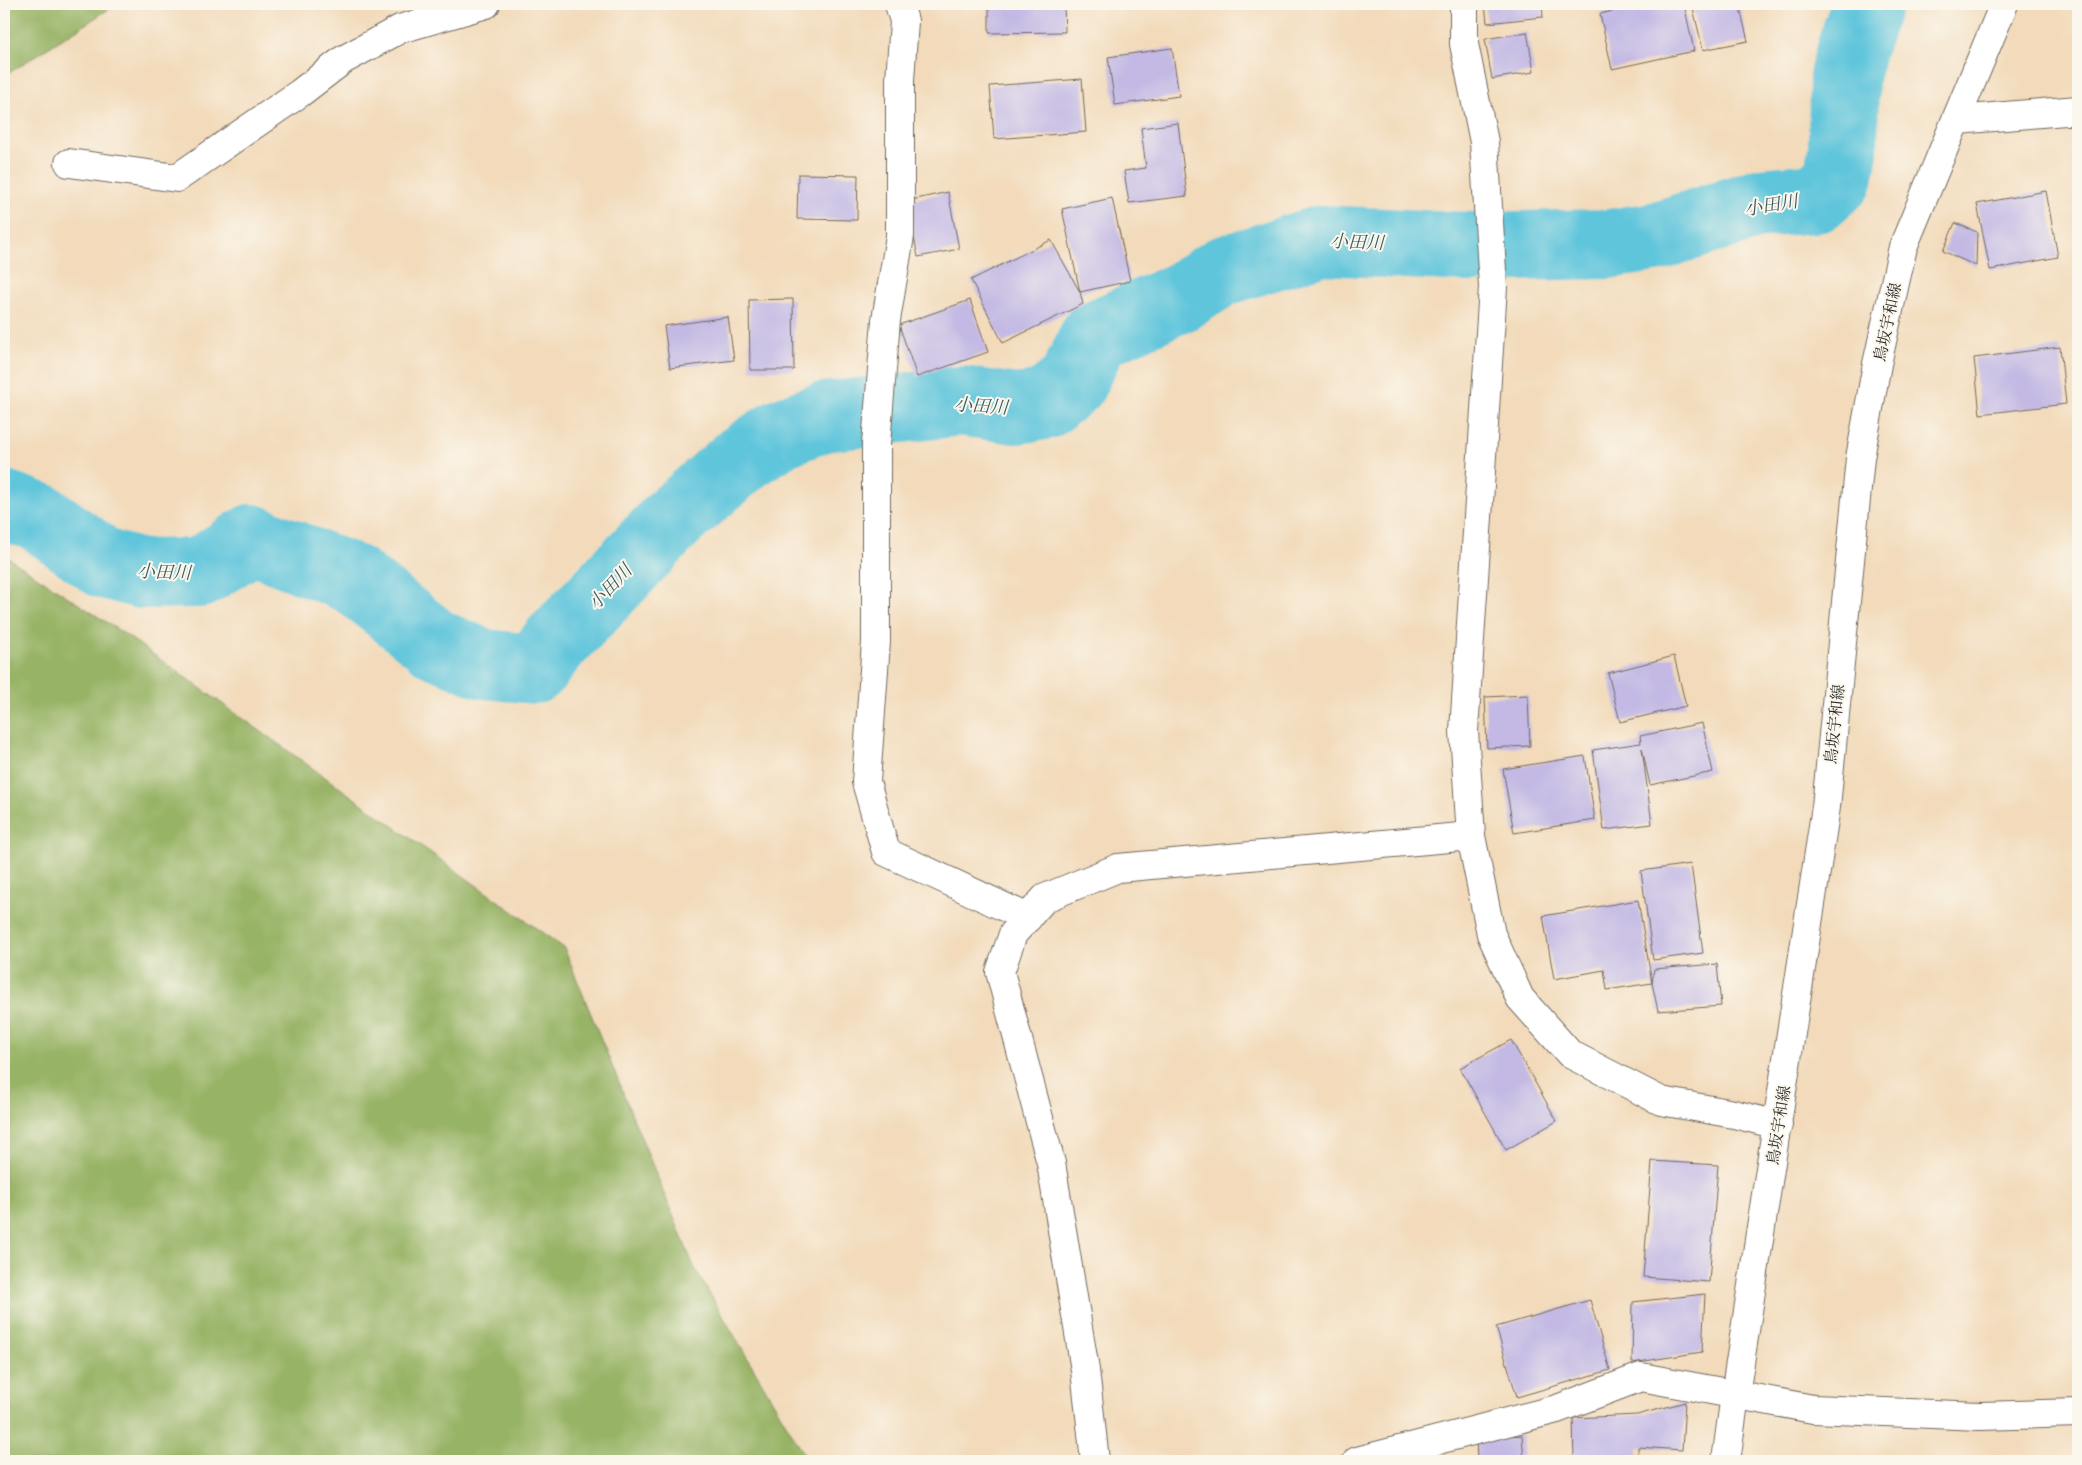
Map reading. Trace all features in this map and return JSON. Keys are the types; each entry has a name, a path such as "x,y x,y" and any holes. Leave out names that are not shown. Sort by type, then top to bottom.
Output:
{"street":[{"path":"69,162 177,178 300,93 343,60 400,29 486,4"},
{"path":"899,4 904,21 900,80 900,236 886,320 876,444 876,642 866,782 886,852 1028,918"},
{"path":"1464,4 1464,44 1484,142 1493,287 1464,731 1471,836 1491,934 1520,998 1570,1054 1661,1101 1778,1124"},
{"name":"鳥坂宇和線","path":"1726,1461 1734,1395 1778,1124 1826,807 1860,458 1877,364 1903,247 2004,4"},
{"path":"1957,120 2078,110"},
{"path":"1095,1461 1084,1370 1051,1163 1000,972 1013,934 1044,898 1118,868 1471,836"},
{"path":"1358,1461 1556,1409 1641,1377 1813,1409 1980,1416 2078,1413"}],"green space":[{"path":"4,4 117,4 4,76"},
{"path":"4,555 126,635 564,948 694,1267 808,1461 4,1461"}],"building":[{"path":"989,4 1064,4 1065,32 989,33"},
{"path":"1485,4 1542,4 1543,17 1487,23"},
{"path":"1643,4 1684,4 1694,51 1612,69 1600,14"},
{"path":"1692,4 1739,4 1748,41 1703,50"},
{"path":"1527,32 1534,72 1492,79 1485,39"},
{"path":"1172,48 1179,96 1115,105 1108,57"},
{"path":"1082,79 1086,132 994,139 990,86"},
{"path":"1178,123 1187,196 1129,203 1124,171 1146,168 1141,128"},
{"path":"798,174 858,175 857,220 797,219"},
{"path":"2046,191 2058,257 1990,270 1977,204"},
{"path":"948,192 959,249 918,257 907,201"},
{"path":"1112,198 1130,281 1080,292 1062,209"},
{"path":"1955,223 1977,232 1976,266 1943,251"},
{"path":"1051,240 1080,292 1083,304 1003,343 971,280"},
{"path":"793,299 794,370 750,370 749,300"},
{"path":"970,300 988,352 917,377 899,325"},
{"path":"728,317 734,360 670,368 664,326"},
{"path":"2060,347 2066,404 1980,414 1974,358"},
{"path":"1674,656 1686,706 1620,722 1608,673"},
{"path":"1528,695 1530,746 1487,748 1485,697"},
{"path":"1702,723 1713,772 1650,785 1642,748 1652,824 1604,830 1593,750 1641,743 1640,736"},
{"path":"1585,756 1595,820 1514,833 1503,769"},
{"path":"1691,864 1703,953 1653,960 1641,871"},
{"path":"1638,900 1652,983 1607,990 1604,970 1554,979 1543,916"},
{"path":"1717,964 1721,1006 1658,1011 1652,983 1654,969"},
{"path":"1511,1040 1557,1121 1506,1150 1460,1068"},
{"path":"1652,1161 1718,1165 1709,1282 1643,1277"},
{"path":"1705,1294 1702,1352 1632,1363 1633,1302"},
{"path":"1590,1300 1610,1370 1517,1397 1496,1327"},
{"path":"1685,1402 1682,1450 1638,1447 1638,1458 1574,1461 1573,1418 1637,1415"},
{"path":"1522,1435 1524,1461 1477,1461 1476,1438"}],"waterway":[{"name":"小田川","path":"4,505 41,518 105,564 141,574 199,573 252,539 353,579 436,644 484,664 534,669 554,644 674,518 743,458 781,433 823,417 961,401 1016,409 1044,405 1072,383 1095,335 1181,297 1223,271 1322,240 1468,247 1609,244 1655,237 1760,203 1816,198 1838,179 1843,151 1844,76 1852,46 1867,4"}]}
